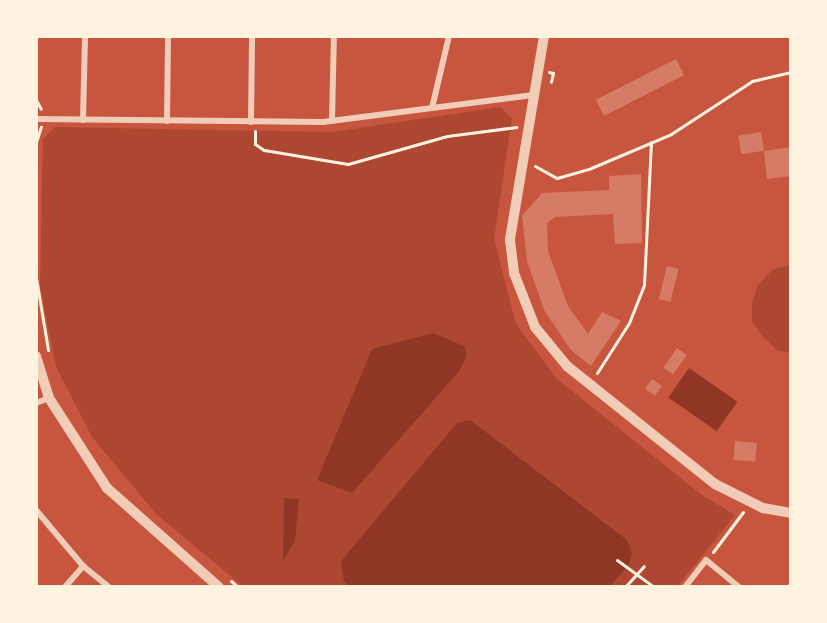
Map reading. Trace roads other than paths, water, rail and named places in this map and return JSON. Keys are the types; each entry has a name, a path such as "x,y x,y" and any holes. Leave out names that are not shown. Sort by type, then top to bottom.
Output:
{"street":[{"path":"83,120 85,36"},
{"path":"167,121 168,36"},
{"path":"252,36 253,122"},
{"path":"332,121 334,36"},
{"path":"432,108 449,36"},
{"path":"544,36 540,71 541,95 510,240 514,273 535,327 567,366 715,484 763,508 791,513"},
{"path":"36,119 332,121 541,95"},
{"path":"36,356 49,398 122,506 219,587"},
{"path":"36,403 49,398"},
{"path":"36,510 83,566 109,587"},
{"path":"685,587 706,560 739,587"},
{"path":"66,587 83,566"}]}
